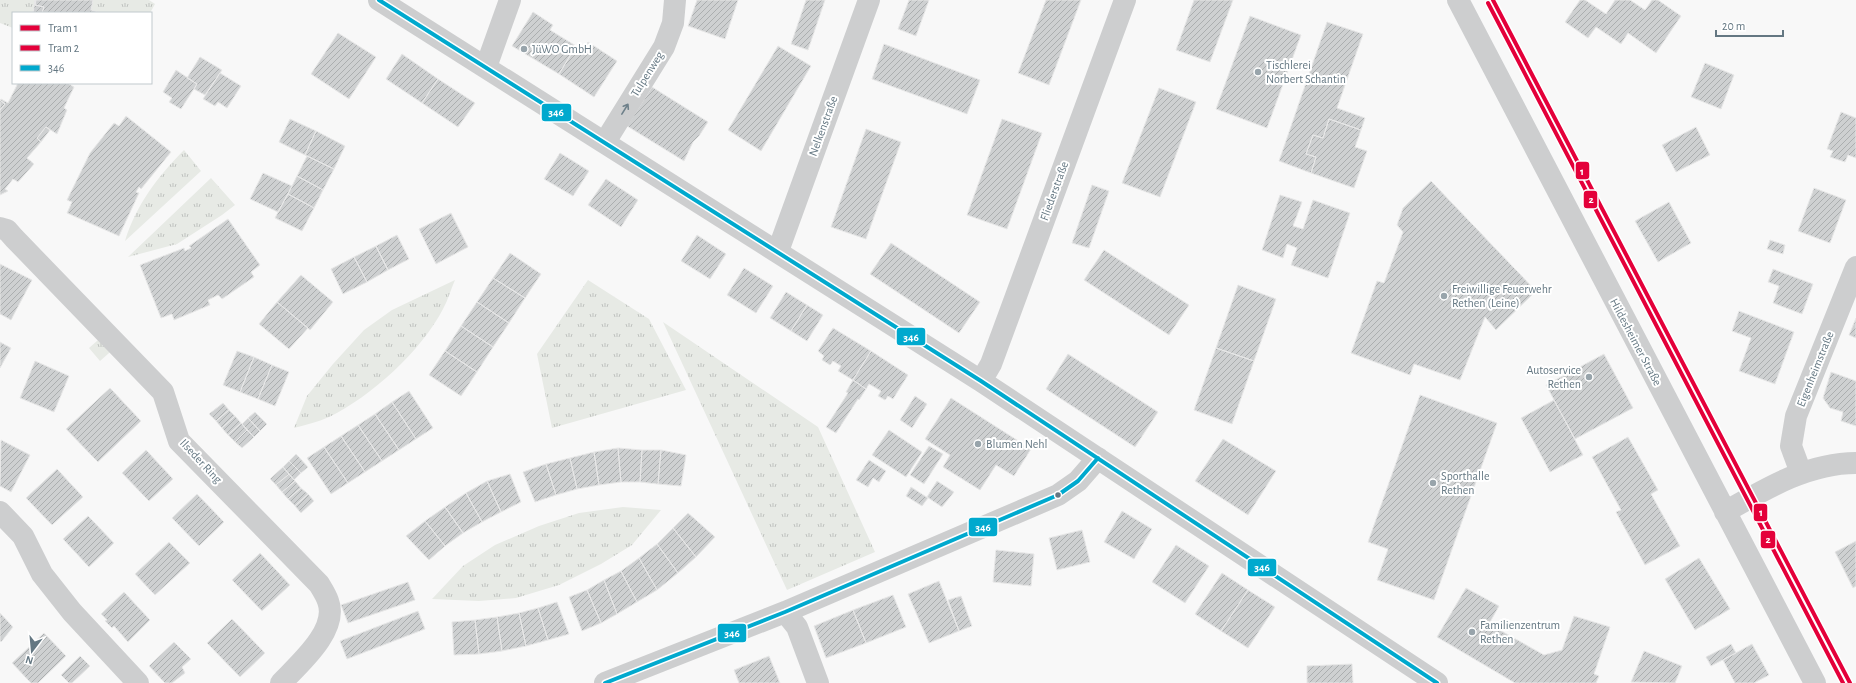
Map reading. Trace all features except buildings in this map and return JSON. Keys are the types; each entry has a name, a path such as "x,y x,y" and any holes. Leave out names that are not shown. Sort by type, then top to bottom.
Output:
{"street":[{"path":"379,0 778,251 981,381 1437,683"},
{"path":"486,67 510,0"},
{"name":"Tulpenweg","path":"605,142 664,47 673,23 675,0"},
{"name":"Nelkenstraße","path":"778,251 868,0"},
{"name":"Fliederstraße","path":"981,381 991,364 1125,0"},
{"name":"Hildesheimer Straße","path":"1458,0 1815,683"},
{"name":"Ilseder Ring","path":"0,228 10,234 163,392 179,441 319,584 329,602 329,625 316,647 281,683"},
{"name":"Eigenheimstraße","path":"1801,473 1791,446 1796,416 1856,267"},
{"path":"605,683 785,612 1058,495 1078,481 1098,458"},
{"path":"1725,512 1756,494 1801,473 1838,463 1856,463"},
{"path":"0,512 23,536 42,574 72,612 138,683"},
{"path":"785,612 797,627 818,683"}],"green space":[{"path":"0,0 149,0 155,4 151,12 12,12 12,28 0,23"},
{"path":"184,150 201,171 125,241 135,215 149,192 165,170"},
{"path":"211,178 235,205 177,244 128,257"},
{"path":"455,280 445,306 434,325 409,356 394,371 378,385 345,408 325,419 294,428 307,396 333,364 364,330 392,310"},
{"path":"588,280 649,319 686,390 552,428 537,354"},
{"path":"663,322 818,427 875,552 787,590"},
{"path":"106,333 117,346 100,361 89,348"},
{"path":"623,507 661,510 632,545 601,564 559,585 516,598 479,601 432,599 463,566 495,545 539,526 579,513"}],"tram line":[{"name":"1","path":"1493,0 1850,683"},
{"name":"2","path":"1488,3 1843,683"}],"transit line":[{"name":"346","path":"379,0 981,381 1437,683"},
{"name":"346","path":"605,683 785,612 1058,495 1078,481 1098,458"}],"place":[{"name":"JüWO GmbH","path":"524,49"},
{"name":"Tischlerei Norbert Schantin","path":"1258,72"},
{"name":"Freiwillige Feuerwehr Rethen (Leine)","path":"1444,296"},
{"name":"Autoservice Rethen","path":"1589,377"},
{"name":"Blumen Nehl","path":"978,444"},
{"name":"Sporthalle Rethen","path":"1433,483"},
{"name":"Familienzentrum Rethen","path":"1472,632"}]}
